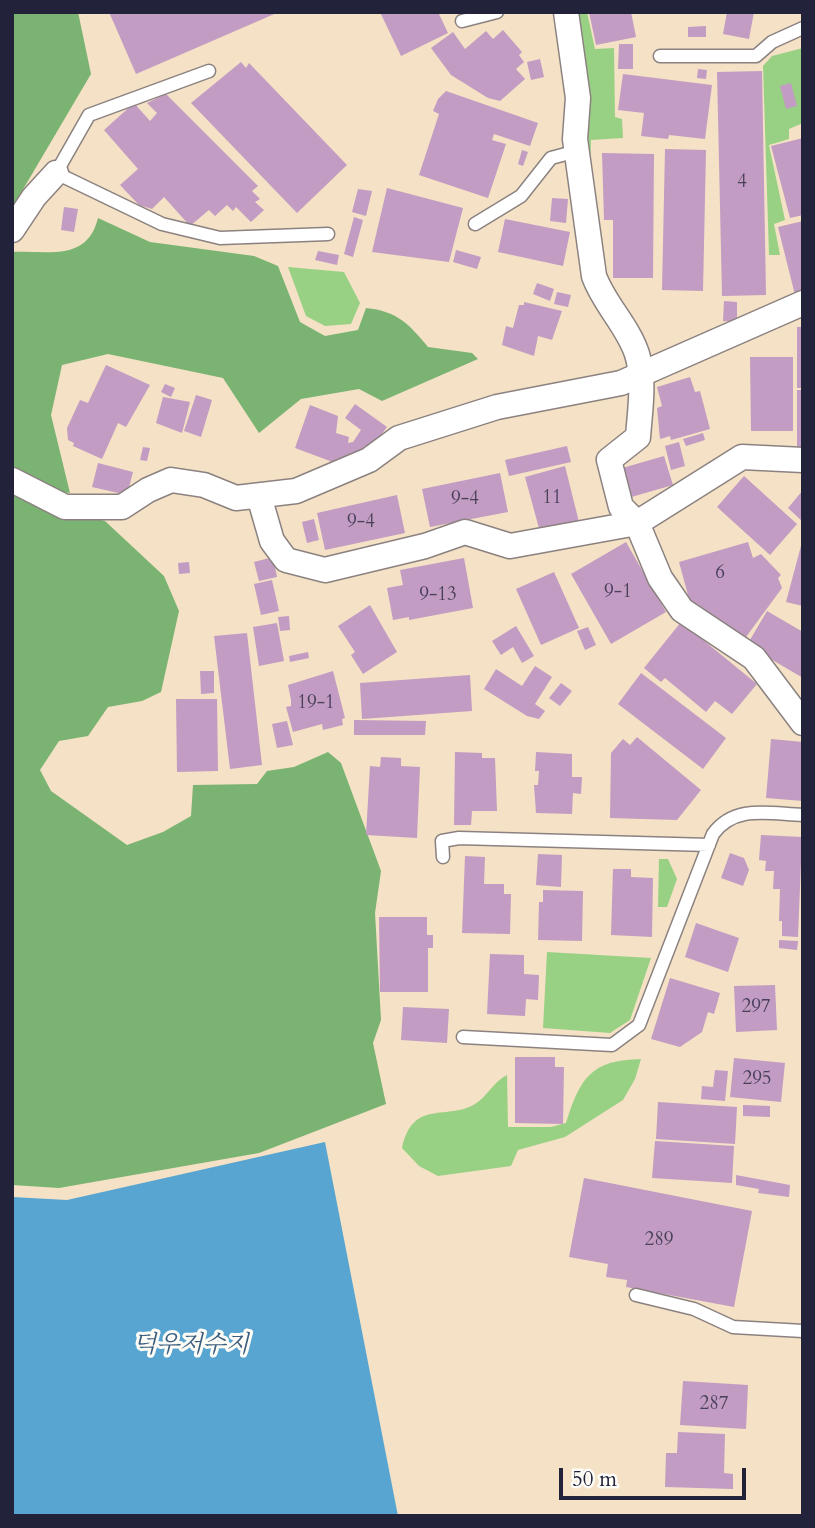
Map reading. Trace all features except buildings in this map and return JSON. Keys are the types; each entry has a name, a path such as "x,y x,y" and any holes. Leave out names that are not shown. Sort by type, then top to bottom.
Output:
{"street":[{"path":"566,12 578,98 577,151 594,276 601,295 636,352 641,374 638,437 609,460 621,507 637,523 660,578 682,610 754,658 803,723"},
{"path":"12,230 34,197 56,173"},
{"path":"12,480 65,507 122,507 148,490 171,480 204,485 236,498 296,491 369,460 399,438 497,407 621,383 803,303"},
{"path":"258,496 272,541 286,559 325,569 425,546 466,532 510,546 637,523 742,457 803,460"}],"lane":[{"path":"463,21 497,12"},
{"path":"660,56 756,56 772,42 803,28"},
{"path":"209,71 89,115 56,173 162,224 220,238 328,234"},
{"path":"475,224 521,196 551,158 577,151"},
{"path":"463,1037 612,1045 626,1036 639,1026 709,845 721,823 740,812 803,815"},
{"path":"443,857 442,841 459,838 709,845"},
{"path":"636,1295 694,1309 733,1327 803,1331"}],"green space":[{"path":"12,12 78,12 91,74 12,208"},
{"path":"573,12 587,12 595,49 614,48 615,117 622,119 623,138 591,140 590,171"},
{"path":"803,48 803,123 789,129 789,139 769,145 785,220 774,224 780,255 769,255 763,66 772,56"},
{"path":"98,218 150,242 254,256 278,266 300,322 325,336 358,330 366,308 386,312 402,320 428,347 472,353 478,359 382,401 359,389 301,399 259,433 223,378 108,354 62,365 51,415 70,493 61,492 12,467 12,252 51,252 75,248 85,242 93,232"},
{"path":"288,267 344,272 360,303 351,324 325,326 306,316"},
{"path":"12,491 33,502 105,521 164,576 179,611 161,692 142,701 108,707 88,736 59,741 40,770 51,791 127,845 163,832 191,816 193,785 257,784 267,771 294,767 328,752 341,763 381,871 375,913 381,1020 373,1043 386,1104 259,1153 59,1188 12,1185"},
{"path":"659,859 668,859 677,879 667,907 658,907"},
{"path":"547,952 651,958 630,1020 610,1033 543,1028"},
{"path":"641,1059 635,1079 623,1100 565,1137 518,1150 511,1166 438,1176 419,1166 402,1148 407,1132 414,1122 433,1114 465,1109 475,1104 507,1075 508,1127 551,1127 566,1123 577,1094 590,1074 610,1063"}],"water":[{"name":"덕우저수지","path":"325,1142 398,1516 12,1516 12,1197 67,1200"}]}
